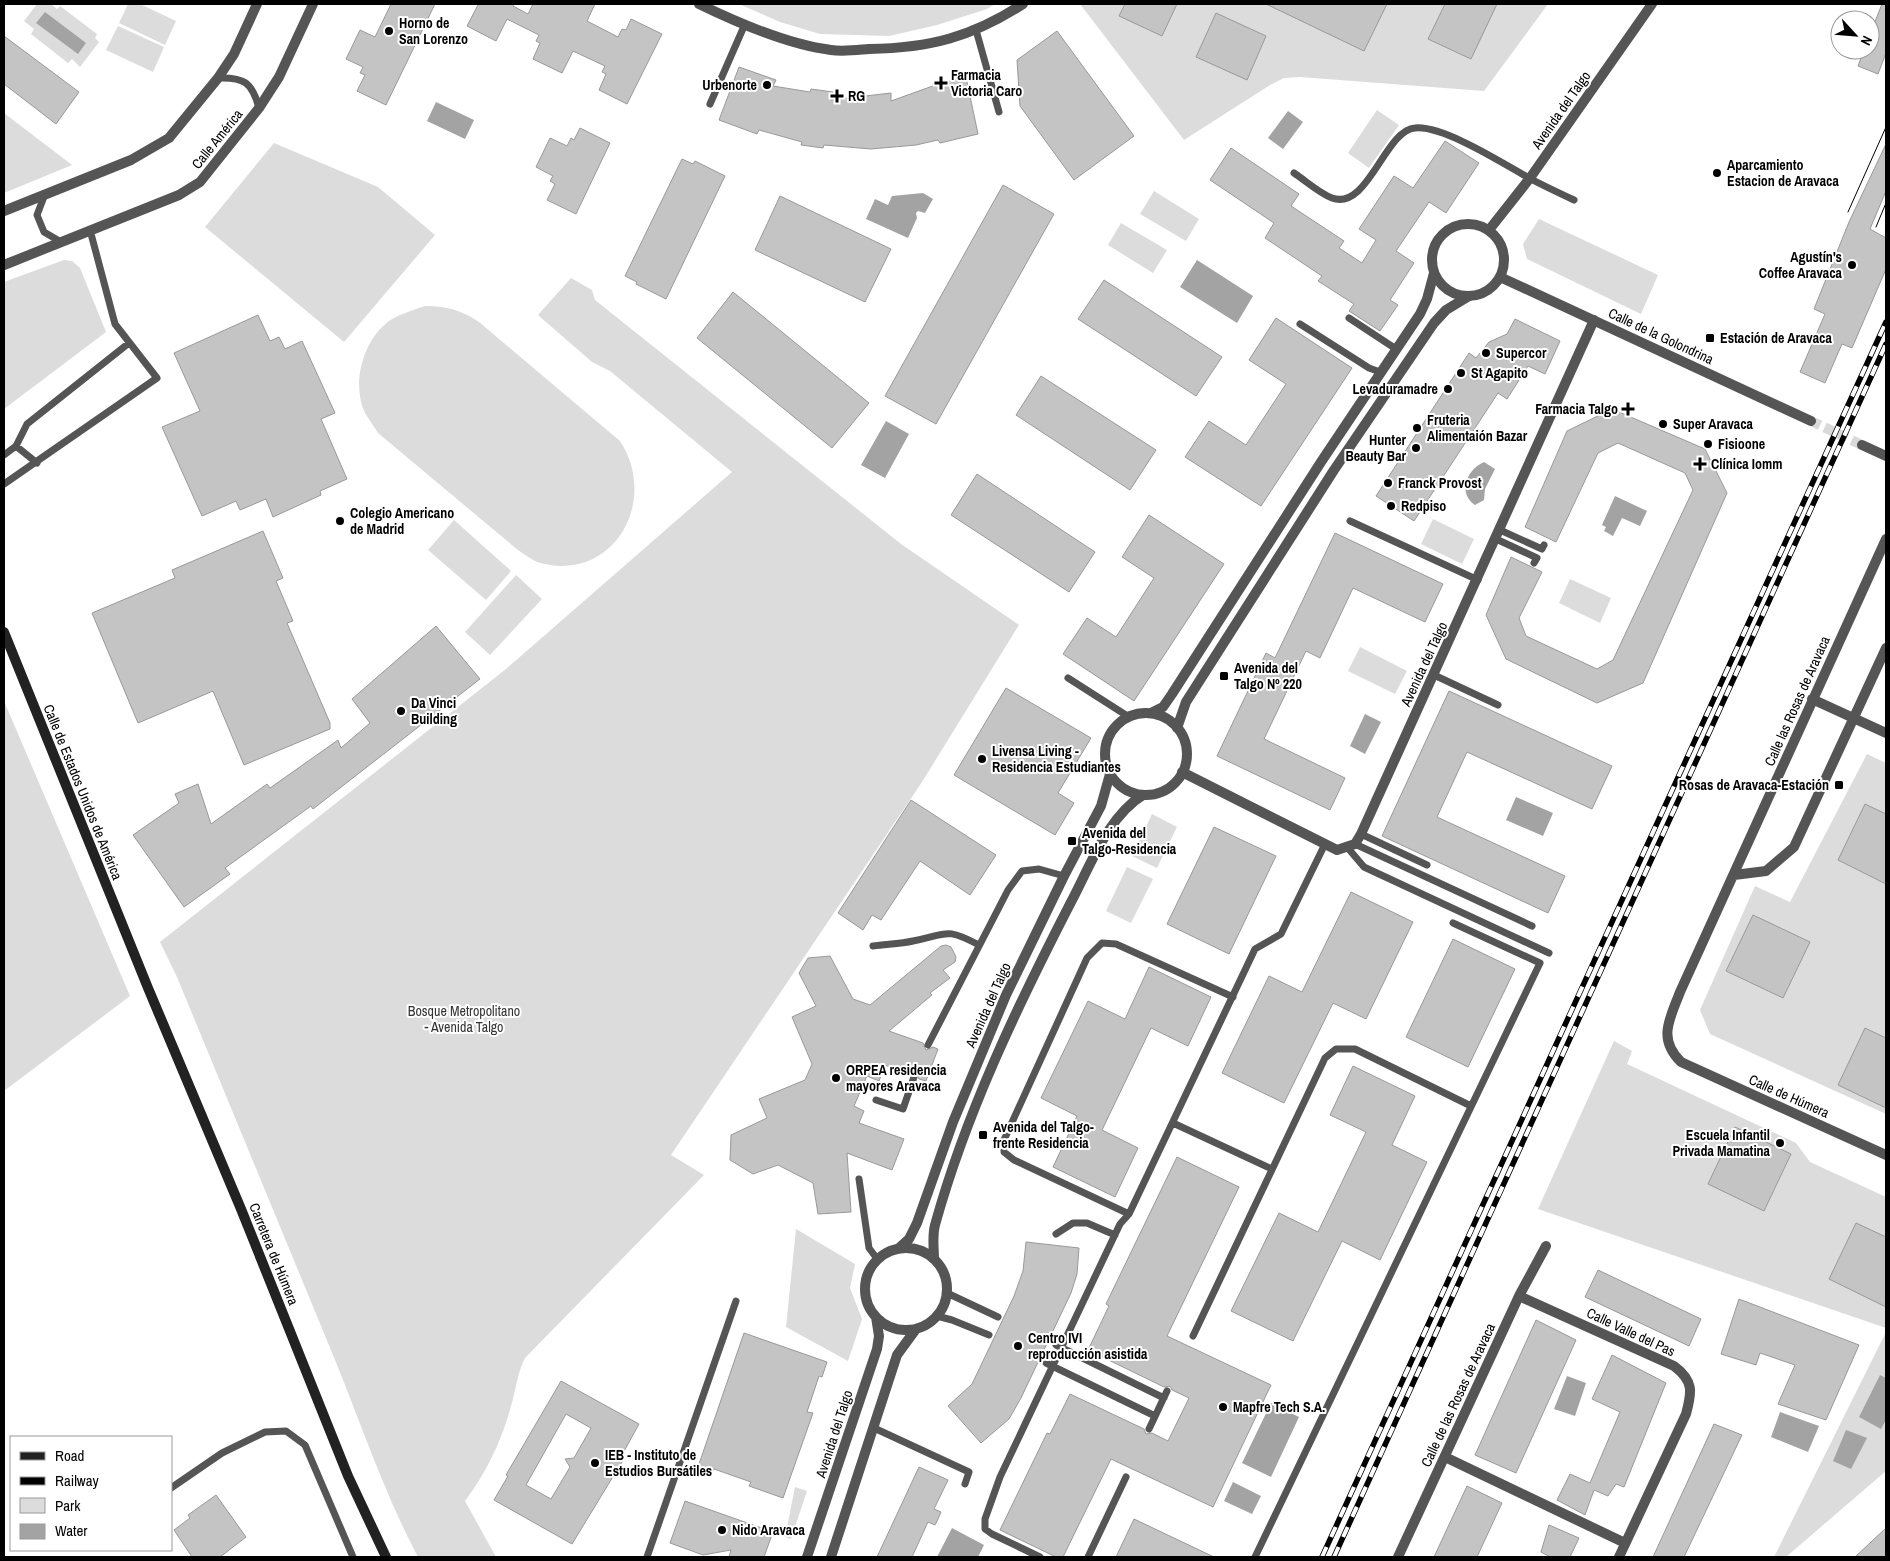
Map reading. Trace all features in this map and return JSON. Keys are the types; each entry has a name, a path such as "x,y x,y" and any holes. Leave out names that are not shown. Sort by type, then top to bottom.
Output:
{"main road":[{"name":"Calle de Estados Unidos de América","path":"4,632 138,961"},
{"name":"Carretera de Húmera","path":"138,961 348,1476 386,1557"}],"street":[{"path":"4,210 131,160 170,138 218,78 234,54 257,4"},
{"name":"Calle América","path":"4,265 179,196 200,182 259,108 279,77 313,4"},
{"path":"699,4 767,33 832,50 906,48 953,38 993,23 1023,4"},
{"name":"Avenida del Talgo","path":"1489,230 1530,178 1652,4"},
{"path":"1177,728 1186,702 1194,688 1357,435 1434,323 1446,310 1469,296 1488,290 1500,277 1504,263 1503,252 1499,242 1489,230 1472,223 1459,224 1448,229 1438,237 1433,248 1431,261 1439,283 1448,290 1469,296"},
{"path":"1151,713 1161,716 1177,728 1187,749 1182,772 1176,782 1166,790 1155,794 1143,795 1130,791 1119,784 1110,774 1106,764 1107,742 1119,724 1128,717 1151,713 1162,707 1172,694 1380,372 1420,314 1427,299 1434,273"},
{"name":"Calle de la Golondrina","path":"1500,277 1811,421"},
{"name":"Avenida del Talgo","path":"1351,846 1361,834 1478,580 1594,320"},
{"path":"1862,445 1886,456"},
{"name":"Calle las Rosas de Aravaca","path":"1681,1062 1668,1045 1667,1025 1680,992 1812,699 1886,539"},
{"path":"1734,875 1766,871 1794,846 1886,648"},
{"path":"1812,699 1886,733"},
{"path":"1182,772 1337,850 1351,846"},
{"name":"Avenida del Talgo","path":"898,1249 909,1239 917,1223 953,1122 1006,995 1064,876 1101,806 1110,774"},
{"name":"Avenida del Talgo","path":"934,1259 934,1228 966,1132 1024,993 1102,844 1129,803 1143,795"},
{"name":"Calle de Húmera","path":"1681,1062 1886,1155"},
{"name":"Calle de las Rosas de Aravaca","path":"1398,1557 1519,1296 1546,1246"},
{"path":"898,1249 924,1252 934,1259 942,1269 947,1293 944,1306 937,1316 928,1324 916,1329 895,1329 876,1317 866,1295 866,1282 878,1260 898,1249"},
{"name":"Calle Valle del Pas","path":"1519,1296 1674,1366 1684,1374 1689,1382 1691,1397 1686,1414 1619,1557"},
{"name":"Avenida del Talgo","path":"807,1557 877,1349 879,1336 876,1317"},
{"path":"831,1557 897,1356 916,1329"},
{"path":"1444,1457 1625,1543"}],"lane":[{"path":"710,104 745,24"},
{"path":"976,30 999,112"},
{"path":"218,78 237,77 254,90 259,108"},
{"path":"1294,173 1334,199 1349,197 1364,184 1401,134 1413,127 1430,128 1490,155 1574,200"},
{"path":"45,194 37,215 44,232 61,242"},
{"path":"5,483 157,378 115,324 90,230"},
{"path":"1349,318 1396,349"},
{"path":"1300,324 1369,368 1380,372"},
{"path":"4,455 16,446 27,424 130,343"},
{"path":"16,446 36,463"},
{"path":"1350,522 1478,580"},
{"path":"1498,535 1542,549 1544,544"},
{"path":"1498,535 1537,558 1534,563"},
{"path":"1434,675 1498,705"},
{"path":"1068,678 1128,717"},
{"path":"1361,834 1427,865"},
{"path":"1040,1557 985,1529 985,1519 1000,1477 1058,1347 1120,1224 1130,1214 1256,949 1281,934 1325,844"},
{"path":"1351,846 1532,926"},
{"path":"1351,846 1364,867 1549,953"},
{"path":"928,1045 1008,890 1022,871 1039,869 1064,876"},
{"path":"1255,1557 1540,963 1453,923"},
{"path":"874,946 913,941 945,932 959,934 979,946"},
{"path":"1130,1214 1014,1160 1004,1152 1004,1140 1087,958 1102,943 1116,944 1233,997"},
{"path":"1193,1336 1325,1058 1336,1049 1355,1049 1471,1106"},
{"path":"876,1100 903,1110 914,1077"},
{"path":"1173,1123 1272,1168"},
{"path":"859,1180 869,1248 878,1260"},
{"path":"1056,1234 1073,1223 1087,1223 1115,1235"},
{"path":"947,1293 998,1317"},
{"path":"647,1557 736,1302"},
{"path":"937,1316 989,1335"},
{"path":"1058,1347 1166,1395 1149,1429"},
{"path":"1050,1365 1155,1416"},
{"path":"874,1428 969,1472 965,1484"},
{"path":"172,1487 222,1452 265,1432 286,1431 305,1444 353,1557"},
{"path":"1088,1557 1126,1477"}],"green space":[{"path":"37,4 51,4 57,9 60,6 97,34 95,38 99,42 80,67 72,59 68,63 31,34 34,29 24,21"},
{"path":"128,4 140,4 176,21 165,45 119,23"},
{"path":"739,4 995,4 987,9 937,25 889,36 820,34 780,22"},
{"path":"1080,4 1548,4 1484,91 1300,77 1284,78 1184,140"},
{"path":"118,26 164,47 153,72 106,50"},
{"path":"1377,110 1399,125 1369,168 1348,153"},
{"path":"4,113 72,165 4,193"},
{"path":"274,143 378,187 435,235 344,342 205,227"},
{"path":"1154,191 1199,219 1186,241 1140,214"},
{"path":"1539,219 1658,275 1641,314 1527,259 1523,244"},
{"path":"1121,223 1167,250 1153,273 1108,245"},
{"path":"64,260 72,261 80,268 106,332 4,409 4,282"},
{"name":"Bosque Metropolitano - Avenida Talgo","path":"571,278 592,290 595,300 901,544 1019,625 922,782 671,1155 704,1175 525,1358 498,1444 480,1479 465,1501 496,1557 418,1557 394,1508 177,977 160,942 506,669 732,472 610,371 592,362 538,315"},
{"path":"425,306 454,310 466,314 479,322 620,441 631,465 634,489 631,512 622,533 607,550 587,561 564,566 537,562 518,550 378,433 365,413 359,389 362,363 366,351 372,339 389,321"},
{"path":"1433,519 1474,539 1462,564 1421,544"},
{"path":"454,520 511,571 486,600 428,550"},
{"path":"516,575 542,599 490,655 465,632"},
{"path":"1570,579 1611,598 1600,623 1559,603"},
{"path":"1360,647 1407,671 1395,694 1348,671"},
{"path":"4,701 130,996 4,1091"},
{"path":"1867,754 1886,763 1886,1114 1710,1034 1700,1010 1755,886 1790,902"},
{"path":"1152,814 1177,827 1157,868 1132,856"},
{"path":"1127,867 1153,879 1131,923 1106,911"},
{"path":"1614,1041 1632,1051 1627,1064 1796,1143 1810,1162 1886,1197 1886,1328 1538,1209"},
{"path":"796,1229 855,1264 850,1288 862,1319 848,1361 786,1327"},
{"path":"1886,1332 1886,1471 1786,1557 1774,1557"},
{"path":"795,1487 807,1491 791,1539 785,1537"}],"water":[{"path":"45,12 86,43 78,54 36,23"},
{"path":"436,102 474,120 465,139 427,121"},
{"path":"1288,111 1303,122 1283,149 1268,138"},
{"path":"923,193 933,199 925,213 918,211 916,213 917,218 908,238 866,219 875,199 888,205 892,196"},
{"path":"1197,260 1253,296 1237,323 1180,287"},
{"path":"886,421 909,434 885,478 861,465"},
{"path":"1484,462 1495,469 1485,489 1484,500 1475,505 1466,494 1466,482 1473,470"},
{"path":"1615,496 1647,511 1640,526 1622,518 1613,536 1604,531 1606,527 1602,525"},
{"path":"1365,714 1381,722 1365,754 1350,746"},
{"path":"1516,797 1553,813 1543,836 1506,820"},
{"path":"1880,1375 1886,1378 1886,1420 1881,1429 1859,1417"},
{"path":"1567,1376 1586,1383 1575,1416 1554,1409"},
{"path":"1271,1403 1299,1417 1271,1477 1242,1463"},
{"path":"1780,1412 1819,1426 1808,1452 1771,1437"},
{"path":"1846,1430 1867,1438 1851,1469 1833,1461"},
{"path":"1233,1482 1261,1496 1252,1514 1224,1501"},
{"path":"952,1528 984,1545 978,1557 937,1557"}],"building":[{"path":"391,4 435,4 386,105 357,91 365,75 360,73 363,67 346,59 360,30 375,37"},
{"path":"476,4 514,4 513,6 528,14 533,4 595,4 587,21 618,37 622,29 626,30 631,19 662,34 627,104 599,90 606,74 602,72 605,66 573,51 562,73 533,59 540,43 536,41 539,35 507,19 496,41 467,26 478,5"},
{"path":"1125,4 1177,4 1162,36 1119,16"},
{"path":"1266,4 1387,4 1364,51"},
{"path":"1445,4 1497,4 1471,59 1428,39"},
{"path":"1882,4 1886,4 1886,53 1878,74 1858,66 1860,60 1880,60 1880,10"},
{"path":"1216,13 1266,36 1247,80 1196,57"},
{"path":"1057,31 1134,136 1074,180 1020,106 1017,60"},
{"path":"4,36 79,92 56,124 4,84"},
{"path":"739,67 776,80 773,86 810,92 811,89 833,92 831,100 891,93 891,101 941,83 966,77 978,134 940,143 938,140 916,145 871,149 824,145 823,148 801,145 802,142 759,130 757,134 719,120"},
{"path":"580,128 610,143 576,214 547,200 555,184 550,181 553,176 536,167 550,138 567,146 571,138 574,140"},
{"path":"1445,141 1479,163 1446,213 1429,202 1396,251 1414,263 1390,300 1398,305 1380,331 1349,311 1354,304 1318,281 1322,276 1265,238 1274,223 1210,180 1231,148 1299,194 1291,206 1344,241 1339,248 1362,263 1376,240 1359,229 1394,176 1413,188"},
{"path":"1886,144 1886,191 1870,229 1886,238 1886,269 1852,348 1842,344 1825,383 1800,372 1825,314 1814,309 1849,222"},
{"path":"682,159 693,164 695,161 725,176 666,299 636,284 637,282 625,276"},
{"path":"1003,185 1054,214 936,424 885,396"},
{"path":"780,196 891,249 865,302 755,250"},
{"path":"1104,280 1222,357 1196,396 1078,319"},
{"path":"733,292 869,403 832,448 697,338"},
{"path":"258,315 270,341 279,337 285,349 302,341 335,413 321,419 347,479 320,491 321,495 273,517 266,499 240,510 236,501 202,516 162,427 200,411 174,353"},
{"path":"1276,318 1352,368 1261,506 1185,457 1209,421 1246,445 1286,384 1249,360"},
{"path":"1515,319 1560,341 1545,374 1528,366 1507,399 1498,393 1414,521 1376,496 1469,353 1476,358 1489,342 1507,334"},
{"path":"1041,376 1156,450 1130,490 1016,415"},
{"path":"1612,409 1705,449 1727,493 1643,683 1597,703 1506,659 1486,615 1511,557 1542,572 1519,618 1526,636 1597,669 1613,660 1693,490 1685,473 1618,443 1598,453 1556,542 1525,527 1567,431"},
{"path":"977,474 1095,552 1069,592 951,515"},
{"path":"1149,515 1224,564 1134,701 1063,654 1087,618 1116,637 1154,578 1122,557"},
{"path":"263,531 283,578 276,581 293,621 287,623 330,723 330,729 244,765 213,691 138,723 92,613 175,578 172,570"},
{"path":"1335,533 1443,584 1425,622 1353,588 1320,658 1306,651 1264,739 1345,778 1330,810 1217,756 1266,653 1275,658"},
{"path":"436,626 480,679 313,809 311,806 225,868 230,874 184,907 133,835 179,803 175,794 198,784 211,824 267,784 270,788 338,740 341,748 370,723 352,699"},
{"name":"Livensa Living - Residencia Estudiantes","path":"1006,688 1091,738 1058,793 1074,803 1055,835 954,775"},
{"path":"1449,691 1612,766 1592,809 1467,752 1437,817 1565,876 1548,913 1382,836"},
{"path":"911,800 996,855 970,895 920,861 881,920 872,915 863,930 838,913"},
{"path":"1865,804 1886,814 1886,884 1838,860"},
{"path":"1214,827 1276,856 1229,954 1167,924"},
{"path":"1351,892 1413,922 1366,1019 1333,1003 1284,1103 1222,1073 1269,976 1302,992"},
{"path":"1753,915 1810,942 1783,998 1726,971"},
{"path":"1453,939 1515,969 1468,1067 1406,1037"},
{"name":"ORPEA residencia mayores Aravaca","path":"941,946 951,947 956,957 955,962 943,970 950,978 930,993 932,995 889,1031 923,1043 926,1050 933,1047 938,1049 926,1081 919,1079 916,1072 909,1075 885,1065 879,1081 867,1076 854,1106 864,1111 859,1123 904,1139 892,1170 847,1153 851,1212 818,1214 813,1183 778,1165 753,1174 730,1160 731,1135 767,1118 759,1099 805,1080 812,1064 792,1017 816,1006 799,973 808,958 830,956 853,999 870,1005"},
{"path":"1149,967 1211,997 1188,1046 1151,1028 1102,1130 1138,1148 1115,1197 1053,1167 1077,1116 1041,1098 1088,1001 1125,1019"},
{"path":"1865,1028 1886,1038 1886,1108 1838,1085"},
{"path":"1353,1066 1415,1096 1392,1145 1427,1162 1380,1260 1342,1241 1293,1341 1231,1311 1279,1213 1318,1232 1366,1132 1330,1115"},
{"path":"1735,1127 1791,1154 1764,1211 1708,1184"},
{"path":"1177,1157 1239,1187 1167,1336 1271,1385 1213,1507 1111,1459 1063,1557 1056,1557 1000,1530 1047,1433 1050,1434 1070,1394 1144,1429 1146,1434 1152,1433 1168,1441 1189,1398 1172,1390 1170,1386 1164,1387 1088,1350 1109,1306 1106,1304"},
{"path":"1856,1223 1886,1237 1886,1307 1829,1279"},
{"name":"Centro IVI reproducción asistida","path":"1026,1242 1079,1248 1077,1274 1071,1293 1021,1398 1009,1419 981,1443 948,1406 972,1384 1014,1296 1023,1271"},
{"path":"1598,1270 1701,1319 1689,1346 1585,1297"},
{"path":"1739,1299 1859,1345 1826,1420 1778,1404 1795,1365 1760,1353 1756,1365 1721,1354"},
{"path":"1536,1320 1576,1340 1516,1473 1475,1455"},
{"path":"744,1333 827,1362 822,1377 819,1376 807,1412 813,1413 783,1498 749,1486 751,1482 714,1469 712,1472 698,1467"},
{"path":"1612,1355 1666,1383 1624,1487 1616,1484 1608,1496 1594,1490 1585,1515 1557,1500 1570,1474 1590,1483 1620,1412 1592,1399"},
{"name":"IEB - Instituto de Estudios Bursátiles","path":"561,1381 639,1424 622,1455 625,1457 572,1544 494,1500 508,1476 506,1475","holes":["566,1414 591,1428 574,1458 565,1459 570,1467 551,1499 526,1485"]},
{"path":"1714,1424 1742,1435 1684,1557 1653,1557"},
{"path":"919,1467 948,1480 934,1509 941,1512 938,1519 935,1525 928,1522 912,1557 877,1557"},
{"path":"1467,1486 1502,1503 1477,1557 1434,1557"},
{"path":"216,1495 246,1537 220,1557 192,1557 174,1530 190,1518 188,1515"},
{"name":"Nido Aravaca","path":"685,1501 773,1532 764,1557 729,1557 731,1550 703,1555 670,1543"},
{"path":"1134,1519 1214,1557 1116,1557"},
{"path":"1549,1525 1579,1538 1570,1557 1550,1557 1541,1552"},
{"path":"1886,1528 1886,1557 1855,1557"}],"tunnel":[{"path":"1811,421 1862,445"}],"tram line":[{"path":"1848,212 1886,127"},
{"path":"1876,227 1886,203"}],"railway":[{"path":"1322,1557 1886,322"},
{"path":"1334,1557 1886,344"}],"place":[{"name":"Horno de San Lorenzo","path":"389,31"},
{"name":"Farmacia Victoria Caro","path":"941,83"},
{"name":"Urbenorte","path":"767,85"},
{"name":"RG","path":"837,96"},
{"name":"Aparcamiento Estacion de Aravaca","path":"1717,173"},
{"name":"Agustín's Coffee Aravaca","path":"1852,265"},
{"name":"Estación de Aravaca","path":"1710,338"},
{"name":"Supercor","path":"1486,353"},
{"name":"St Agapito","path":"1461,373"},
{"name":"Levaduramadre","path":"1448,389"},
{"name":"Farmacia Talgo","path":"1628,409"},
{"name":"Super Aravaca","path":"1663,424"},
{"name":"Fruteria Alimentaión Bazar","path":"1417,428"},
{"name":"Fisioone","path":"1708,444"},
{"name":"Hunter Beauty Bar","path":"1416,448"},
{"name":"Clínica Iomm","path":"1700,464"},
{"name":"Franck Provost","path":"1388,483"},
{"name":"Redpiso","path":"1391,506"},
{"name":"Colegio Americano de Madrid","path":"340,521"},
{"name":"Avenida del Talgo Nº 220","path":"1224,676"},
{"name":"Da Vinci Building","path":"401,711"},
{"name":"Livensa Living - Residencia Estudiantes","path":"982,759"},
{"name":"Rosas de Aravaca-Estación","path":"1839,785"},
{"name":"Avenida del Talgo-Residencia","path":"1072,841"},
{"name":"ORPEA residencia mayores Aravaca","path":"836,1078"},
{"name":"Avenida del Talgo- frente Residencia","path":"983,1135"},
{"name":"Escuela Infantil Privada Mamatina","path":"1780,1143"},
{"name":"Centro IVI reproducción asistida","path":"1018,1346"},
{"name":"Mapfre Tech S.A.","path":"1223,1407"},
{"name":"IEB - Instituto de Estudios Bursátiles","path":"595,1463"},
{"name":"Nido Aravaca","path":"722,1530"}]}
